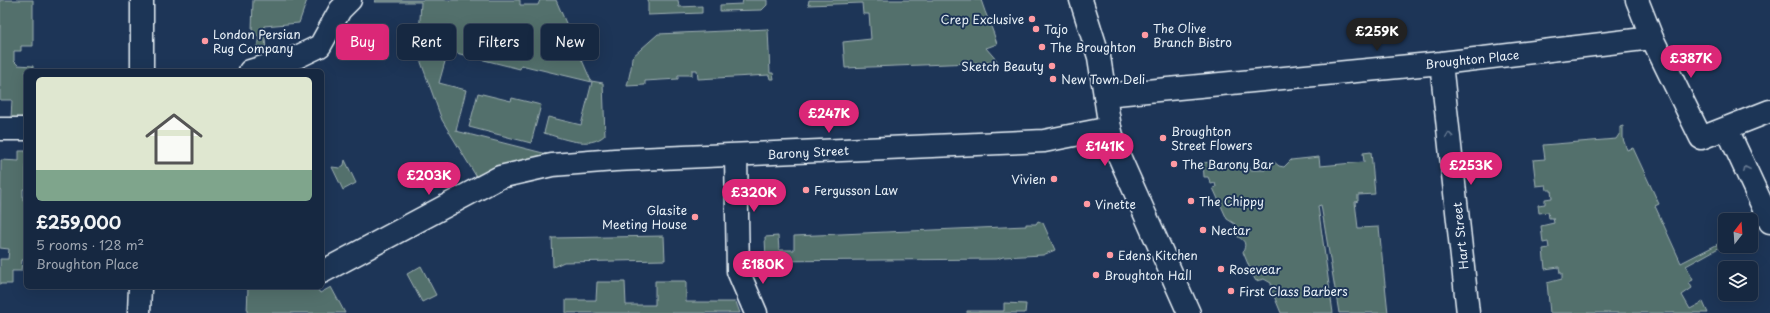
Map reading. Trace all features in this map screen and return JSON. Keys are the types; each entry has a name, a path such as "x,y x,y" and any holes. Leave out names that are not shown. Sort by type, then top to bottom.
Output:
{"street":[{"path":"142,0 142,69"},
{"path":"257,69 297,57 320,46 340,10 350,0"},
{"path":"1081,0 1099,57 1104,95 1115,147 1189,313"},
{"path":"1637,0 1652,38 1701,138 1770,111"},
{"name":"Broughton Place","path":"1104,95 1441,63 1652,38"},
{"name":"Hart Street","path":"1441,63 1468,313"},
{"name":"Barony Street","path":"324,271 500,177 552,164 1044,141 1110,128"},
{"path":"0,129 24,129"},
{"path":"1727,129 1766,213"},
{"path":"736,156 738,270 756,313"},
{"path":"139,313 140,289"}],"green space":[{"path":"0,0 33,0 33,46 21,46 21,51 14,51 14,61 18,65 33,66 33,69 24,69 24,118 11,118 12,100 0,100"},
{"path":"253,0 307,0 299,23 264,26 266,50 252,51 259,42 259,38 252,30"},
{"path":"376,0 520,0 520,5 538,5 540,0 556,0 566,24 541,24 541,60 582,60 591,81 603,83 605,135 591,142 575,142 544,133 548,117 581,125 592,82 521,65 520,69 484,60 533,60 533,24 464,24 464,55 456,53 456,24 420,24 421,2 374,2"},
{"path":"648,0 678,0 679,7 702,6 702,13 648,15"},
{"path":"743,0 767,0 767,5 762,10 720,11 720,5 742,4"},
{"path":"809,0 981,0 997,44 986,48 998,62 845,68 843,42 871,39 869,14 863,14 862,3 808,5"},
{"path":"768,29 770,73 773,73 774,79 770,79 769,75 698,79 697,70 692,70 692,75 678,75 678,79 645,81 645,85 627,86 632,57 658,34"},
{"path":"420,60 445,60 439,83 466,90 456,131 547,154 476,176 442,120"},
{"path":"478,93 511,101 512,98 541,105 531,143 469,127"},
{"path":"1623,126 1623,139 1627,150 1633,148 1659,204 1655,206 1681,263 1718,244 1718,248 1686,266 1693,280 1689,282 1692,288 1682,295 1690,309 1703,302 1708,313 1550,313 1547,283 1562,279 1562,273 1560,273 1559,267 1545,269 1543,249 1549,248 1548,242 1543,243 1541,226 1554,223 1553,218 1549,218 1548,212 1539,213 1538,205 1545,204 1545,199 1552,198 1551,190 1547,190 1546,185 1536,186 1533,160 1545,159 1543,145 1616,139 1620,133 1620,127"},
{"path":"19,151 24,151 24,260 22,260 21,271 12,271 12,284 0,284 0,259 8,259 9,249 0,248 1,160 19,161"},
{"path":"1371,152 1375,194 1358,195 1358,201 1355,202 1358,228 1379,227 1388,313 1339,313 1321,205 1318,206 1333,313 1281,313 1274,296 1271,297 1271,283 1264,279 1256,281 1253,276 1258,274 1255,267 1250,269 1243,252 1245,244 1236,234 1235,224 1227,219 1213,188 1216,187 1215,183 1211,184 1208,177 1204,177 1203,163 1210,162 1211,166 1215,168 1248,165 1250,170 1265,170 1266,163 1274,162 1279,166 1284,167 1291,160 1319,157 1320,166 1364,162 1363,153"},
{"path":"345,160 356,183 343,190 332,167 340,168 344,165"},
{"path":"1038,221 1043,223 1055,250 1043,255 1003,257 997,259 766,261 765,237 778,236 779,250 794,250 794,236 1026,226 1026,224 1036,224"},
{"path":"664,236 665,260 564,262 553,267 552,238"},
{"path":"421,266 436,295 422,302 407,274"},
{"path":"655,281 686,281 686,302 736,302 740,313 566,313 566,300 596,300 597,282 625,282 626,305 655,305"},
{"path":"331,287 345,313 247,313 248,289 317,289 320,293"},
{"path":"1004,303 1026,304 1025,313 967,313 967,311 1004,311"}],"place":[{"name":"Crep Exclusive","path":"1032,19"},
{"name":"Tajo","path":"1036,29"},
{"name":"The Olive Branch Bistro","path":"1145,35"},
{"name":"London Persian Rug Company","path":"205,41"},
{"name":"The Broughton","path":"1042,47"},
{"name":"Sketch Beauty","path":"1052,66"},
{"name":"New Town Deli","path":"1053,79"},
{"name":"Broughton Street Flowers","path":"1163,138"},
{"name":"The Barony Bar","path":"1174,164"},
{"name":"Vivien","path":"1054,179"},
{"name":"Fergusson Law","path":"806,190"},
{"name":"The Chippy","path":"1191,201"},
{"name":"Vinette","path":"1087,204"},
{"name":"Glasite Meeting House","path":"695,217"},
{"name":"Nectar","path":"1203,230"},
{"name":"Edens Kitchen","path":"1110,255"},
{"name":"Rosevear","path":"1221,269"},
{"name":"Broughton Hall","path":"1096,275"},
{"name":"First Class Barbers","path":"1231,291"}]}
